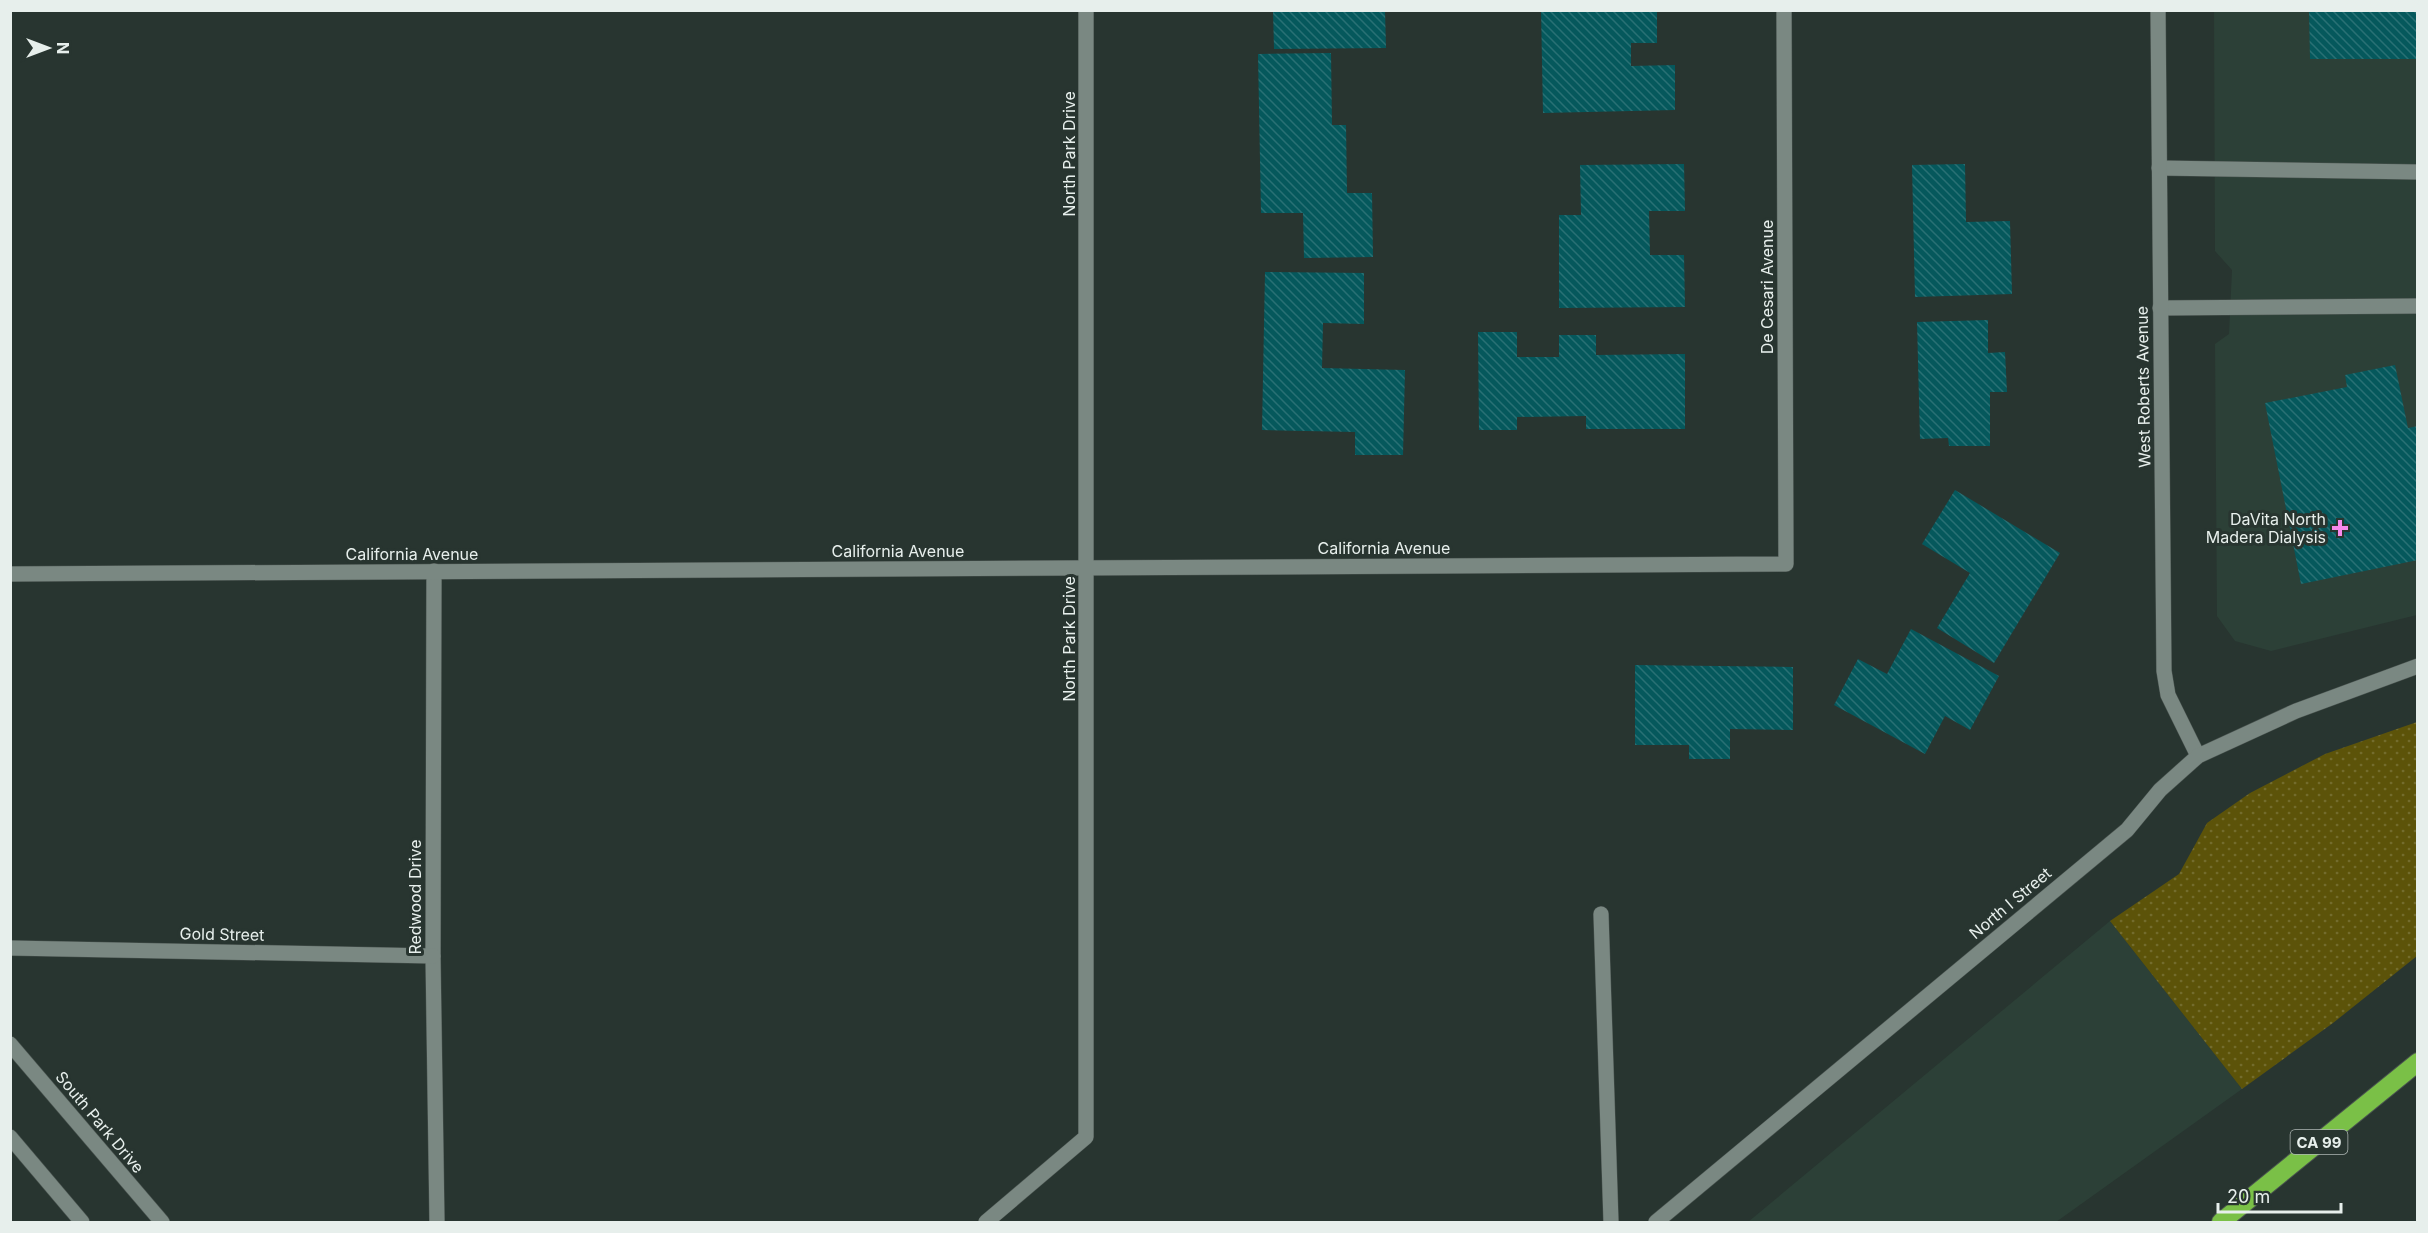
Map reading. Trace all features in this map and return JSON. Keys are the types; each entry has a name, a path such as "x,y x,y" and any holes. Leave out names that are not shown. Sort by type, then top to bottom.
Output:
{"highway":[{"name":"CA 99","path":"2221,1222 2418,1062"}],"street":[{"name":"North Park Drive","path":"986,1222 1086,1137 1086,10"},
{"name":"De Cesari Avenue","path":"1784,10 1786,564"},
{"name":"West Roberts Avenue","path":"2158,10 2164,671 2168,695 2198,756"},
{"path":"2159,168 2418,172"},
{"path":"2160,308 2418,306"},
{"name":"California Avenue","path":"10,574 1786,564"},
{"name":"Redwood Drive","path":"434,571 433,956 437,1222"},
{"name":"North I Street","path":"1658,1222 2127,830 2160,790 2198,756 2296,711 2418,666"},
{"path":"1601,914 1611,1222"},
{"name":"Gold Street","path":"10,948 433,956"},
{"name":"South Park Drive","path":"10,1044 162,1222"},
{"path":"10,1137 82,1222"}],"shaded area":[{"path":"2214,11 2417,11 2417,615 2271,651 2235,641 2217,616 2215,344 2229,334 2232,270 2215,251"},
{"path":"2417,722 2417,956 2333,1023 2242,1089 2110,921 2179,874 2207,823 2250,793 2325,754"},
{"path":"2110,921 2242,1089 2056,1222 1748,1222"}],"building":[{"path":"1273,10 1385,10 1386,48 1274,49"},
{"path":"1541,10 1657,10 1657,43 1631,43 1631,66 1675,65 1675,110 1543,113"},
{"path":"2309,10 2418,10 2418,59 2310,59"},
{"path":"1331,53 1332,125 1346,125 1347,193 1372,193 1373,257 1304,258 1303,213 1261,213 1258,54"},
{"path":"1684,164 1685,211 1649,211 1650,255 1684,255 1685,307 1559,308 1559,215 1581,215 1580,165"},
{"path":"1965,164 1966,222 2010,221 2012,294 1915,297 1912,165"},
{"path":"1265,272 1364,273 1364,324 1323,323 1322,368 1405,370 1403,455 1355,455 1355,432 1262,430"},
{"path":"1988,320 1988,353 2005,352 2007,392 1990,392 1990,446 1949,446 1948,438 1920,439 1917,322"},
{"path":"1478,332 1517,332 1517,357 1559,357 1559,335 1596,335 1596,355 1685,354 1685,429 1586,429 1586,416 1517,417 1517,430 1479,430"},
{"path":"2395,365 2408,428 2418,426 2418,560 2301,584 2265,403 2347,387 2345,375"},
{"path":"1955,490 2060,553 1994,663 1937,628 1970,573 1922,544"},
{"path":"1911,629 1999,676 1970,730 1945,716 1925,754 1834,705 1858,659 1887,674"},
{"path":"1635,665 1793,667 1793,730 1730,729 1730,759 1689,759 1689,745 1635,745"}],"place":[{"name":"DaVita North Madera Dialysis","path":"2340,528"}]}
